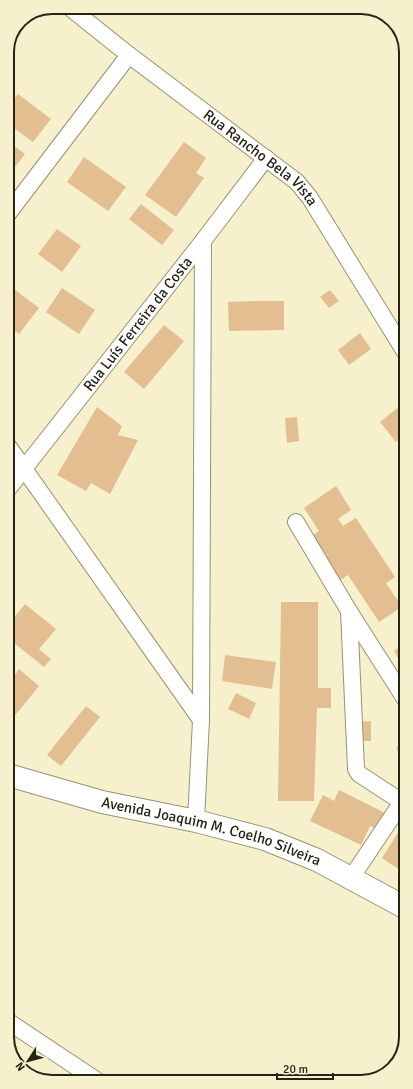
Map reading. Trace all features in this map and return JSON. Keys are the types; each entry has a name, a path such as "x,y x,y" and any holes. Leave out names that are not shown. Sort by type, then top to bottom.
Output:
{"main road":[{"name":"Avenida Joaquim M. Coelho Silveira","path":"14,777 102,802 196,821 265,839 317,860 399,904"}],"street":[{"name":"Rua Rancho Bela Vista","path":"78,14 128,55 296,182 310,198 399,342"},
{"path":"14,206 128,55"},
{"name":"Rua Luís Ferreira da Costa","path":"14,481 203,241 266,158"},
{"path":"196,821 201,720 203,241"},
{"path":"14,455 201,720"},
{"path":"296,522 349,611 399,688"},
{"path":"349,611 356,769 359,774 399,799"},
{"path":"351,878 399,809"},
{"path":"14,1025 88,1075"}],"building":[{"path":"18,94 51,119 33,142 14,128 14,99"},
{"path":"184,142 206,158 196,173 204,178 176,217 145,195"},
{"path":"14,146 25,154 14,168"},
{"path":"84,157 126,187 108,211 67,182"},
{"path":"141,204 174,230 162,245 129,219"},
{"path":"57,229 81,246 62,272 38,254"},
{"path":"62,288 95,310 79,334 46,312"},
{"path":"14,289 39,308 19,334 14,330"},
{"path":"330,290 339,301 329,308 320,297"},
{"path":"284,301 284,330 229,331 228,302"},
{"path":"164,325 184,341 144,389 124,372"},
{"path":"360,333 371,349 349,365 338,350"},
{"path":"97,407 122,426 118,435 138,440 110,494 91,483 86,491 57,475"},
{"path":"399,407 399,440 396,442 380,422"},
{"path":"297,417 299,441 287,443 285,418"},
{"path":"336,486 351,510 338,519 343,526 356,518 395,577 386,583 399,602 399,609 379,622 348,575 336,583 307,539 319,531 304,508"},
{"path":"281,602 318,602 318,688 331,688 331,708 317,708 314,801 278,801"},
{"path":"25,604 56,629 39,649 51,659 44,667 14,643 14,618"},
{"path":"399,647 399,659 394,651"},
{"path":"225,655 276,662 272,689 222,681"},
{"path":"19,669 39,686 14,717 14,675"},
{"path":"236,693 256,703 249,719 228,709"},
{"path":"86,706 100,717 61,766 47,755"},
{"path":"371,721 371,741 359,741 359,722"},
{"path":"339,790 389,815 381,831 370,826 361,845 310,821 323,795 334,801"},
{"path":"399,831 399,869 382,858"}]}
